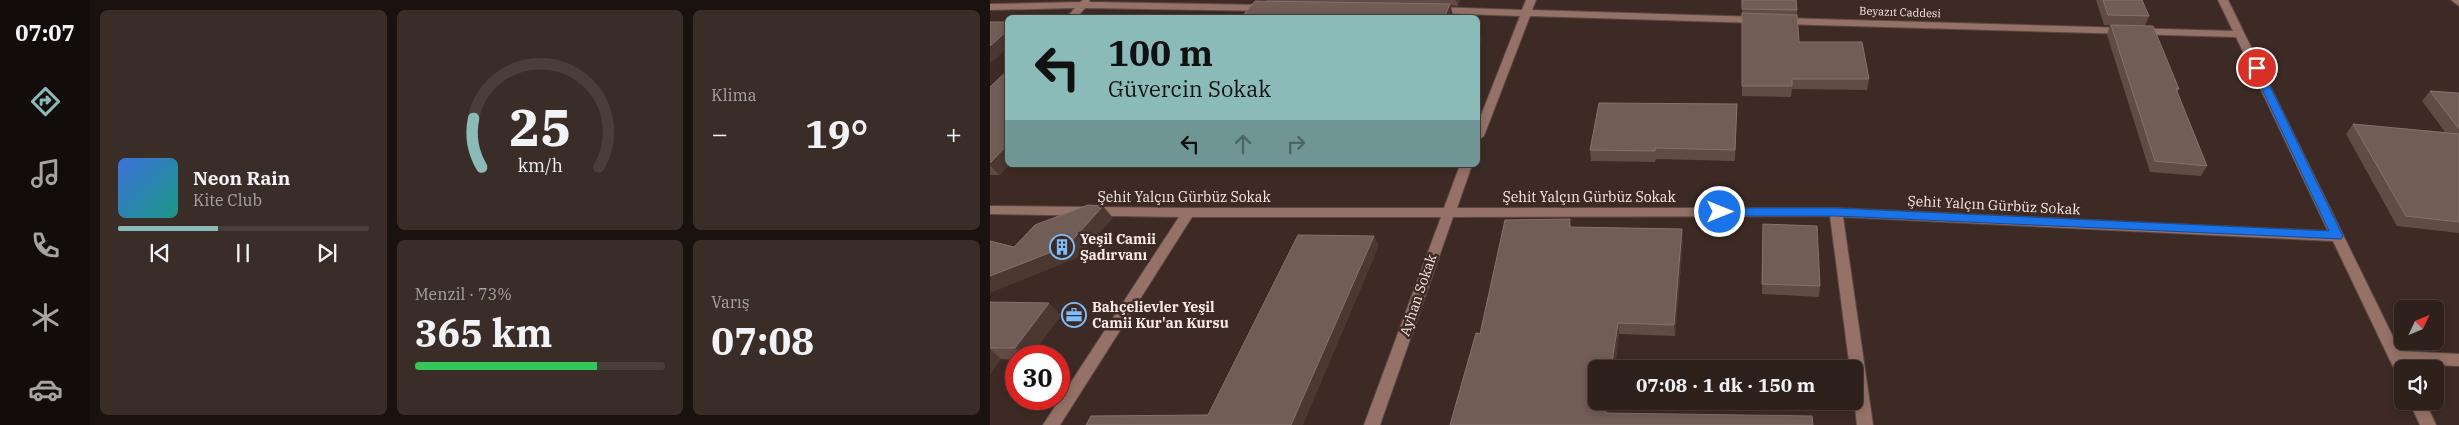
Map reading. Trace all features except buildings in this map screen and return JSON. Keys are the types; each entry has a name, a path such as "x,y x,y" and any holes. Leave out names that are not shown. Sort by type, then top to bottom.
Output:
{"street":[{"path":"1480,131 1530,0"},
{"path":"2223,0 2397,360"},
{"path":"2456,0 2459,3"},
{"path":"990,7 1086,2 1280,8"},
{"path":"1073,15 1086,2"},
{"name":"Beyazıt Caddesi","path":"1428,10 1527,11 2240,34"},
{"name":"Ayhan Sokak","path":"1372,425 1447,212 1465,167"},
{"name":"Şehit Yalçın Gürbüz Sokak","path":"990,210 1188,213 1836,212 2337,236"},
{"path":"1836,212 1865,425"},
{"path":"1051,425 1188,213"},
{"path":"2396,357 2459,360"},
{"path":"2421,410 2428,425"}],"place":[{"name":"Yeşil Camii Şadırvanı","path":"1062,247"},
{"name":"Bahçelievler Yeşil Camii Kur'an Kursu","path":"1074,315"}],"route":[{"path":"1720,212 1836,212 2337,236 2257,68"}]}
